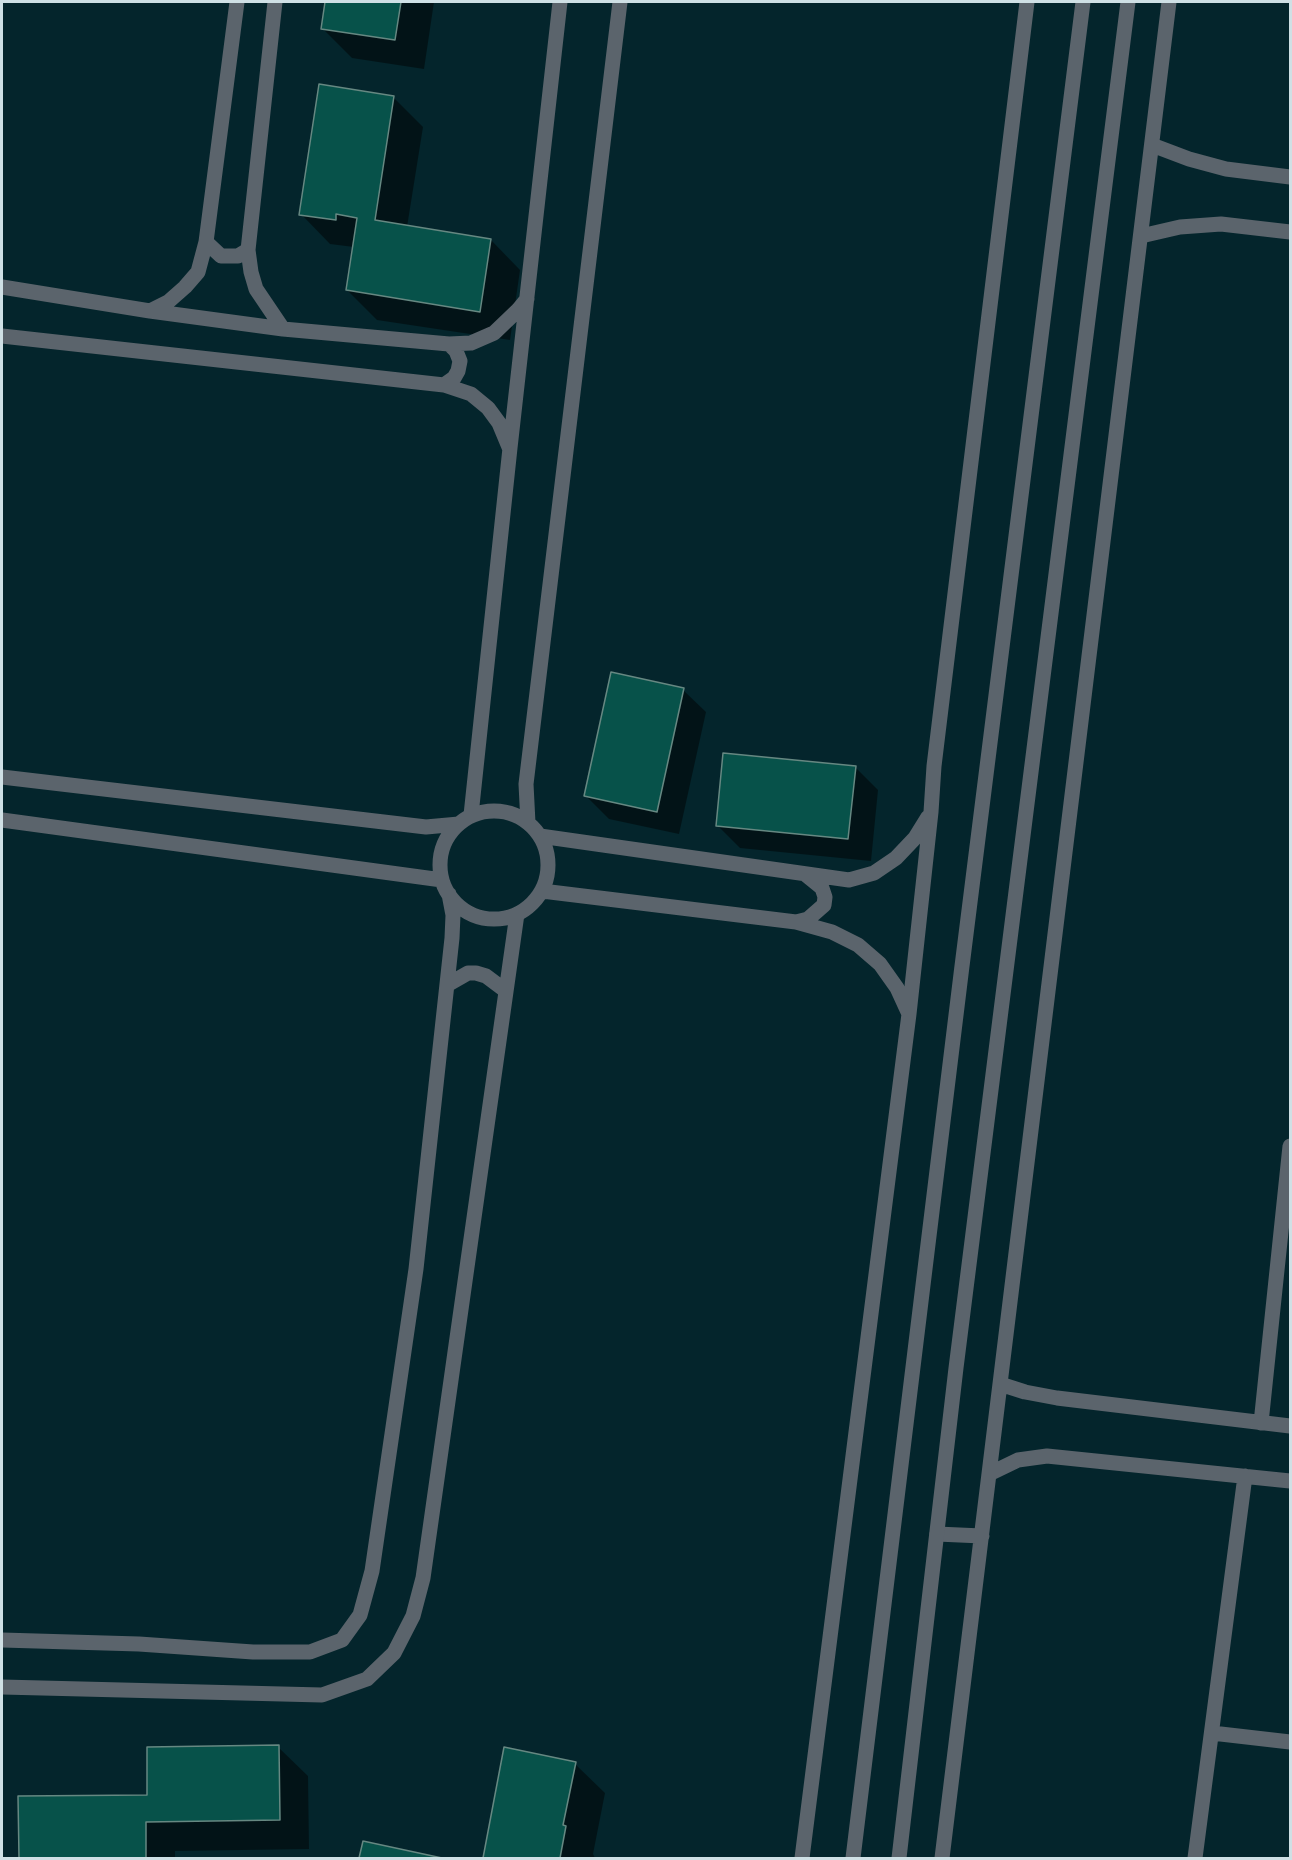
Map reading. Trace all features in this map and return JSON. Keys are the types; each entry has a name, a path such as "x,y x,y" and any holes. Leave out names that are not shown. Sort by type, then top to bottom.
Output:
{"street":[{"path":"150,311 168,302 198,272 206,242 237,2"},
{"path":"275,2 248,250 256,289 283,329"},
{"path":"2,1640 139,1644 253,1652 310,1652 342,1640 360,1615 372,1571 416,1269 447,985 453,915 440,864 442,849 448,836 465,819 510,448 560,2"},
{"path":"528,823 526,784 620,2"},
{"path":"802,1858 909,1014 934,766 1028,2"},
{"path":"853,1858 1083,2"},
{"path":"899,1858 956,1368 1128,2"},
{"path":"942,1858 1169,2"},
{"path":"1152,145 1188,159 1226,169 1290,177"},
{"path":"1141,236 1180,227 1221,224 1290,232"},
{"path":"206,242 221,256 238,256 248,250"},
{"path":"2,287 150,311 283,329 449,344 471,343 494,333 527,299"},
{"path":"2,336 444,385 471,394 488,408 499,423 510,448"},
{"path":"444,385 454,378 460,361 456,351 449,344"},
{"path":"2,777 426,827 465,819 486,811 502,811 516,815 528,823 540,836 548,860 547,876 542,891 532,903 517,914 500,918 485,918 459,906 446,887 2,820"},
{"path":"540,836 849,880 874,873 896,858 915,838 931,812"},
{"path":"796,922 808,919 824,905 825,897 822,888 804,874"},
{"path":"542,891 796,922 832,932 858,945 880,963 897,988 909,1014"},
{"path":"2,1687 322,1695 367,1679 394,1653 413,1616 423,1578 517,914"},
{"path":"447,985 468,973 476,973 486,976 506,991"},
{"path":"1261,1423 1290,1146"},
{"path":"1000,1384 1025,1392 1058,1398 1290,1426"},
{"path":"989,1474 1018,1460 1047,1456 1290,1481"},
{"path":"1196,1858 1245,1476"},
{"path":"937,1534 981,1536"},
{"path":"1212,1733 1290,1742"}],"building":[{"path":"325,2 401,2 395,40 321,29"},
{"path":"319,84 394,96 375,220 491,239 480,312 346,290 357,218 336,214 336,220 299,215"},
{"path":"611,672 684,688 657,812 584,796"},
{"path":"723,753 856,766 848,839 716,826"},
{"path":"279,1745 280,1820 146,1822 146,1858 19,1858 18,1796 147,1795 147,1747"},
{"path":"504,1747 576,1762 563,1825 566,1826 560,1858 483,1858"},
{"path":"363,1841 442,1858 359,1858"}]}
